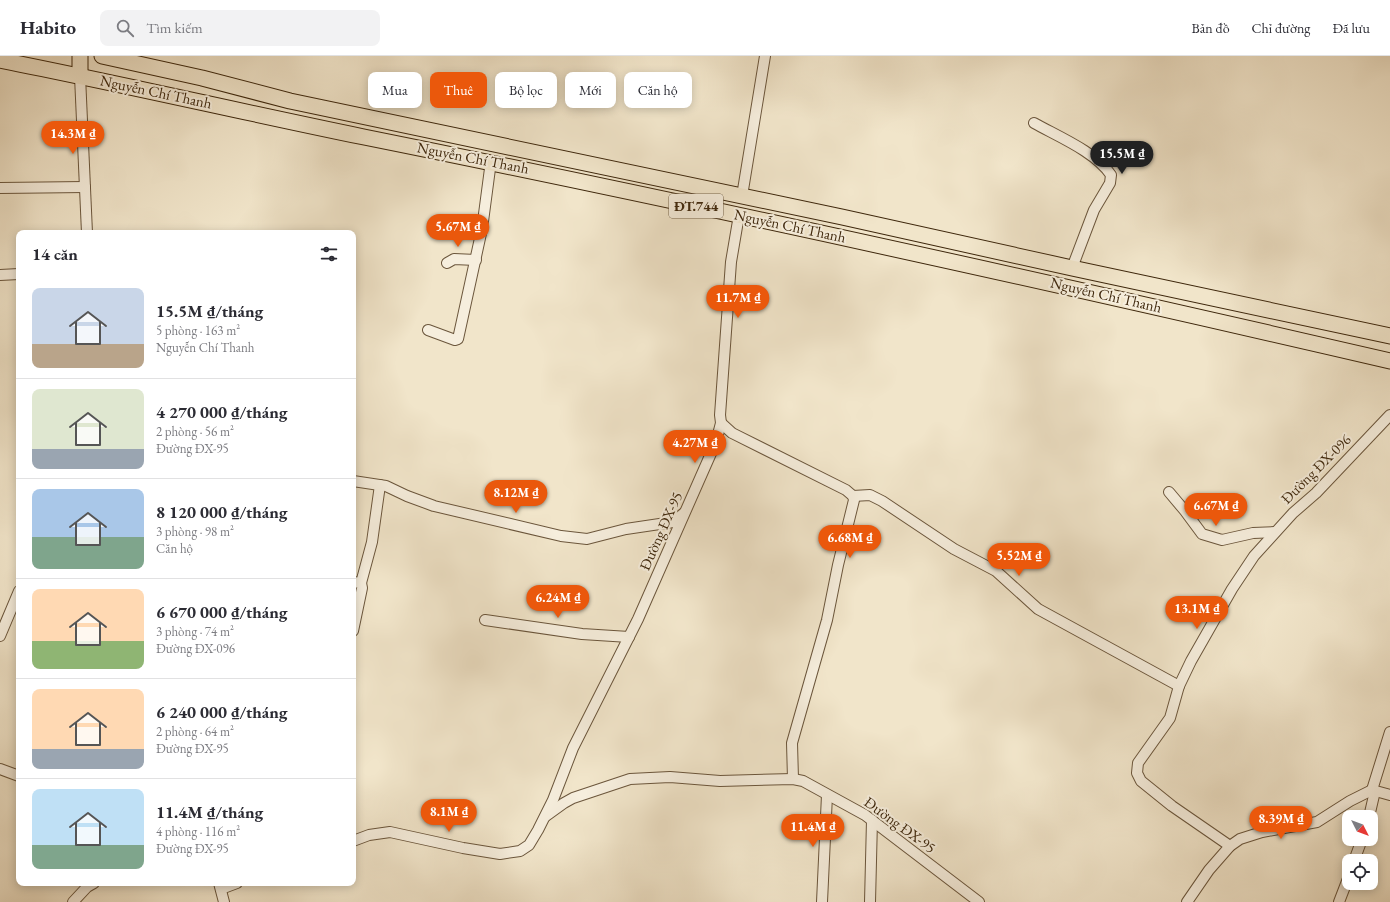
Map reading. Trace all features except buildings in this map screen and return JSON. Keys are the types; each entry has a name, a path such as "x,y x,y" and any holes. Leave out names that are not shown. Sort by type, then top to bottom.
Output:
{"main road":[{"path":"80,56 80,76"},
{"name":"Nguyễn Chí Thanh","path":"102,56 202,78 290,101 842,217 1390,336"},
{"name":"Nguyễn Chí Thanh","path":"0,60 285,120 491,161 1076,288 1390,361"},
{"path":"285,120 290,101"},
{"path":"491,161 493,144"},
{"path":"739,215 742,196"}],"street":[{"path":"742,196 765,56"},
{"path":"80,76 87,230"},
{"path":"1034,123 1099,161 1111,175 1110,183 1094,210 1072,268"},
{"path":"428,330 455,340 458,339 482,229 491,161"},
{"path":"0,188 85,187"},
{"name":"Đường ĐX-95","path":"356,839 369,835 390,832 463,848 500,854 520,851 529,845 553,800 573,748 629,637 716,442 721,423 720,415 731,262 739,215"},
{"path":"447,263 454,259 476,260"},
{"path":"0,275 16,274"},
{"name":"Đường ĐX-096","path":"1230,846 1172,806 1141,781 1137,773 1138,763 1170,718 1179,686 1232,589 1254,556 1293,513 1316,493 1390,416"},
{"path":"721,423 732,433 846,490 853,496 870,495 882,501 954,549 996,572 1038,609 1179,686"},
{"path":"356,481 386,486 434,506 561,536 587,538 608,535 626,529 673,522 686,512"},
{"path":"356,616 362,588 357,583 372,542 380,485"},
{"path":"1169,492 1202,534 1222,540 1253,533 1275,532"},
{"path":"794,779 792,743 827,620 838,565 854,500 853,496"},
{"path":"0,636 16,599"},
{"path":"485,620 582,634 629,637"},
{"path":"1370,810 1374,790 1390,732"},
{"path":"0,769 16,775"},
{"name":"Đường ĐX-95","path":"544,817 573,798 630,779 670,777 720,781 794,779 803,781 872,820 979,902"},
{"path":"1187,902 1209,870 1230,846 1240,839 1262,832 1317,822 1350,801 1374,790 1390,795"},
{"path":"822,902 826,795"},
{"path":"870,902 872,820"},
{"path":"73,902 89,886"},
{"path":"220,886 224,902"},
{"path":"1339,902 1344,890"}]}
